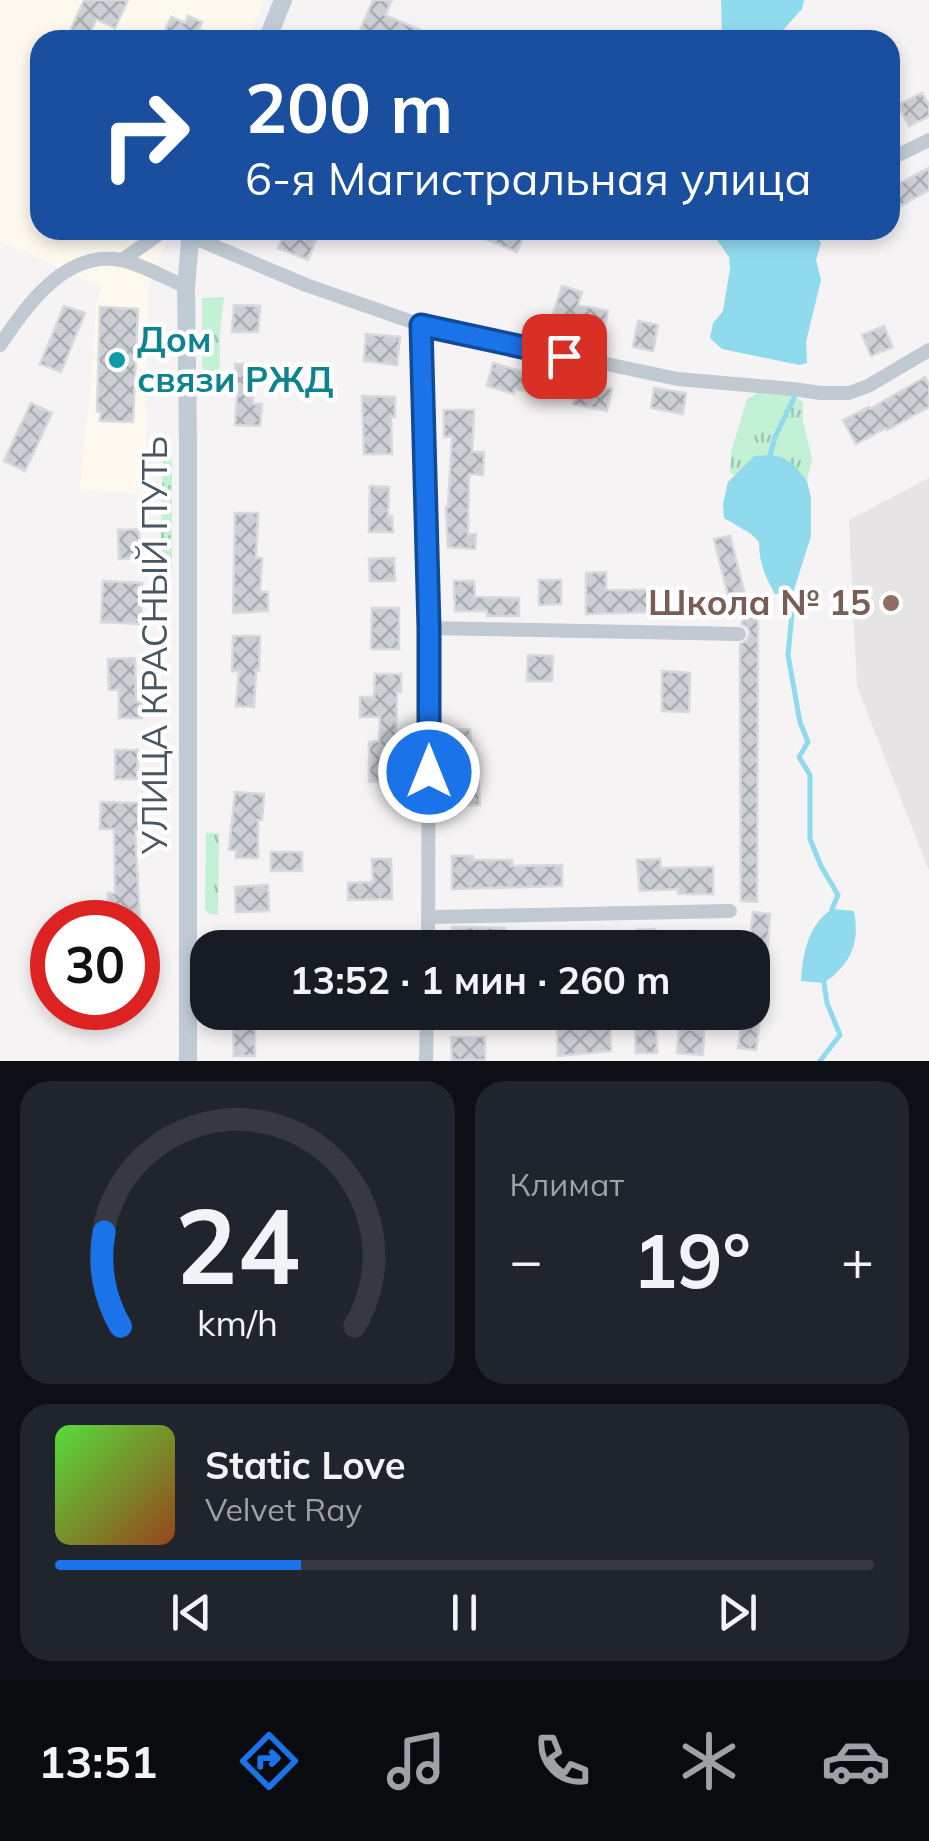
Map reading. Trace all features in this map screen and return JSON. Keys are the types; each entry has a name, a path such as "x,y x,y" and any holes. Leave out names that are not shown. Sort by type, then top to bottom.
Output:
{"main road":[{"path":"271,30 283,0"},
{"name":"УЛИЦА КРАСНЫЙ ПУТЬ","path":"188,1061 186,287 189,240"}],"street":[{"path":"900,154 929,140"},
{"path":"122,260 151,240"},
{"path":"206,240 306,285 421,325 664,377 822,394 849,392 868,386 929,350"},
{"path":"0,345 41,290 87,260 122,260 186,287"},
{"path":"421,325 429,628 429,930"},
{"path":"429,628 739,634"},
{"path":"429,917 730,911"},
{"path":"426,1061 427,1030"}],"shaded area":[{"path":"0,0 264,0 252,30 30,30 30,240 167,240 148,287 145,495 79,489 96,305 102,287 0,241"},
{"name":"Школа № 15","path":"929,478 929,871 857,686 849,520"}],"green space":[{"path":"224,297 219,392 202,395 202,298"},
{"path":"759,392 793,395 803,402 812,459 807,481 790,463 773,457 754,456 735,475 730,473 731,452 747,399"},
{"path":"163,454 172,456 172,573 160,573"},
{"path":"206,833 219,833 218,915 205,910"}],"water":[{"path":"721,0 804,0 802,9 783,30 722,30"},
{"path":"717,240 821,243 816,260 821,280 806,342 807,363 799,365 722,349 710,338 713,323 723,311 729,257"},
{"path":"770,455 794,465 807,481 811,498 811,536 793,593 775,594 763,569 759,542 724,518 728,482 754,456"},
{"path":"832,909 854,911 856,934 851,952 824,983 801,981 812,932"}],"building":[{"path":"84,0 128,0 115,28 96,19 91,30 70,30"},
{"path":"373,0 392,0 385,15 420,30 360,30"},
{"path":"188,16 202,22 201,30 165,30 171,17 185,23"},
{"path":"922,93 929,105 929,116 909,126 900,104"},
{"path":"929,168 929,190 900,206 900,183"},
{"path":"282,240 316,240 308,260 278,248"},
{"path":"488,240 522,240 517,252"},
{"path":"562,286 582,292 578,305 608,311 602,338 549,327"},
{"path":"234,305 260,306 258,332 232,332"},
{"path":"64,306 85,313 61,372 40,364"},
{"name":"Дом связи РЖД","path":"100,307 138,309 133,422 100,421 101,412 97,411"},
{"path":"638,321 658,325 653,351 633,347"},
{"path":"884,326 893,347 871,356 862,335"},
{"path":"366,334 400,337 397,365 364,361"},
{"path":"493,363 534,375 535,370 554,374 550,396 515,389 514,394 487,386"},
{"path":"235,364 254,364 253,404 262,404 260,426 235,425"},
{"path":"925,377 929,384 929,407 856,444 843,420"},
{"path":"578,382 612,389 607,411 573,404"},
{"path":"654,388 686,393 683,414 651,408"},
{"path":"362,396 395,397 392,454 364,454"},
{"path":"31,403 52,413 25,471 4,461"},
{"path":"444,410 474,410 472,452 484,452 483,475 469,474 468,534 476,534 475,549 448,547 446,507 452,437 444,437"},
{"path":"370,486 389,487 388,516 392,516 393,532 369,532"},
{"path":"235,513 258,513 256,558 262,558 260,592 268,592 268,611 233,613"},
{"path":"139,529 140,558 119,559 118,530"},
{"path":"730,536 749,610 733,615 714,539"},
{"path":"394,558 395,581 370,581 369,559"},
{"path":"606,572 606,590 652,590 652,612 586,614 586,573"},
{"path":"539,580 561,580 561,604 539,605"},
{"path":"103,581 142,583 141,624 101,622"},
{"path":"454,581 474,581 475,597 519,598 519,616 455,611"},
{"path":"372,608 399,608 399,649 371,649"},
{"path":"743,613 758,614 757,902 741,901 740,644 750,633 742,624"},
{"path":"233,636 260,636 254,707 236,706 239,671 232,671"},
{"path":"528,655 553,656 552,681 527,681"},
{"path":"135,658 136,702 142,702 142,718 119,718 119,690 109,690 108,659"},
{"path":"662,671 690,673 689,712 662,711"},
{"path":"375,674 401,674 392,782 369,782 369,742 379,741 380,717 360,717 360,697 374,697"},
{"path":"470,729 480,805 454,806 448,730"},
{"path":"115,750 138,750 137,779 115,779"},
{"path":"235,792 264,794 262,820 258,820 258,858 236,858 236,850 229,850"},
{"path":"101,802 139,803 135,830 139,900 108,900 108,893 115,893 114,829 100,829"},
{"path":"271,852 302,852 302,871 271,871"},
{"path":"452,856 512,860 512,866 562,865 562,886 452,889"},
{"path":"372,859 391,859 392,899 348,900 348,883 373,882"},
{"path":"660,859 661,868 713,867 713,894 678,894 678,889 640,891 637,860"},
{"path":"268,885 269,911 236,912 235,887"},
{"path":"753,912 770,914 769,930 751,930"},
{"path":"452,927 505,928 505,930"},
{"path":"233,1030 255,1030 255,1056 234,1056"},
{"path":"557,1030 610,1030 611,1051 558,1056"},
{"path":"635,1030 656,1030 657,1053 636,1053"},
{"path":"679,1030 704,1030 703,1055 677,1053"},
{"path":"740,1030 759,1030 756,1050 738,1048"},
{"path":"451,1037 485,1037 485,1060 452,1060"}],"waterway":[{"path":"770,455 794,398"},
{"path":"792,613 788,655 800,722 808,742 799,757 810,775 810,839 838,895 832,909"},
{"path":"820,1061 840,1035 827,1003 824,983"}],"place":[{"name":"Дом связи РЖД","path":"117,360"},
{"name":"Школа № 15","path":"891,603"}],"route":[{"path":"429,772 421,325 564,356"}]}
